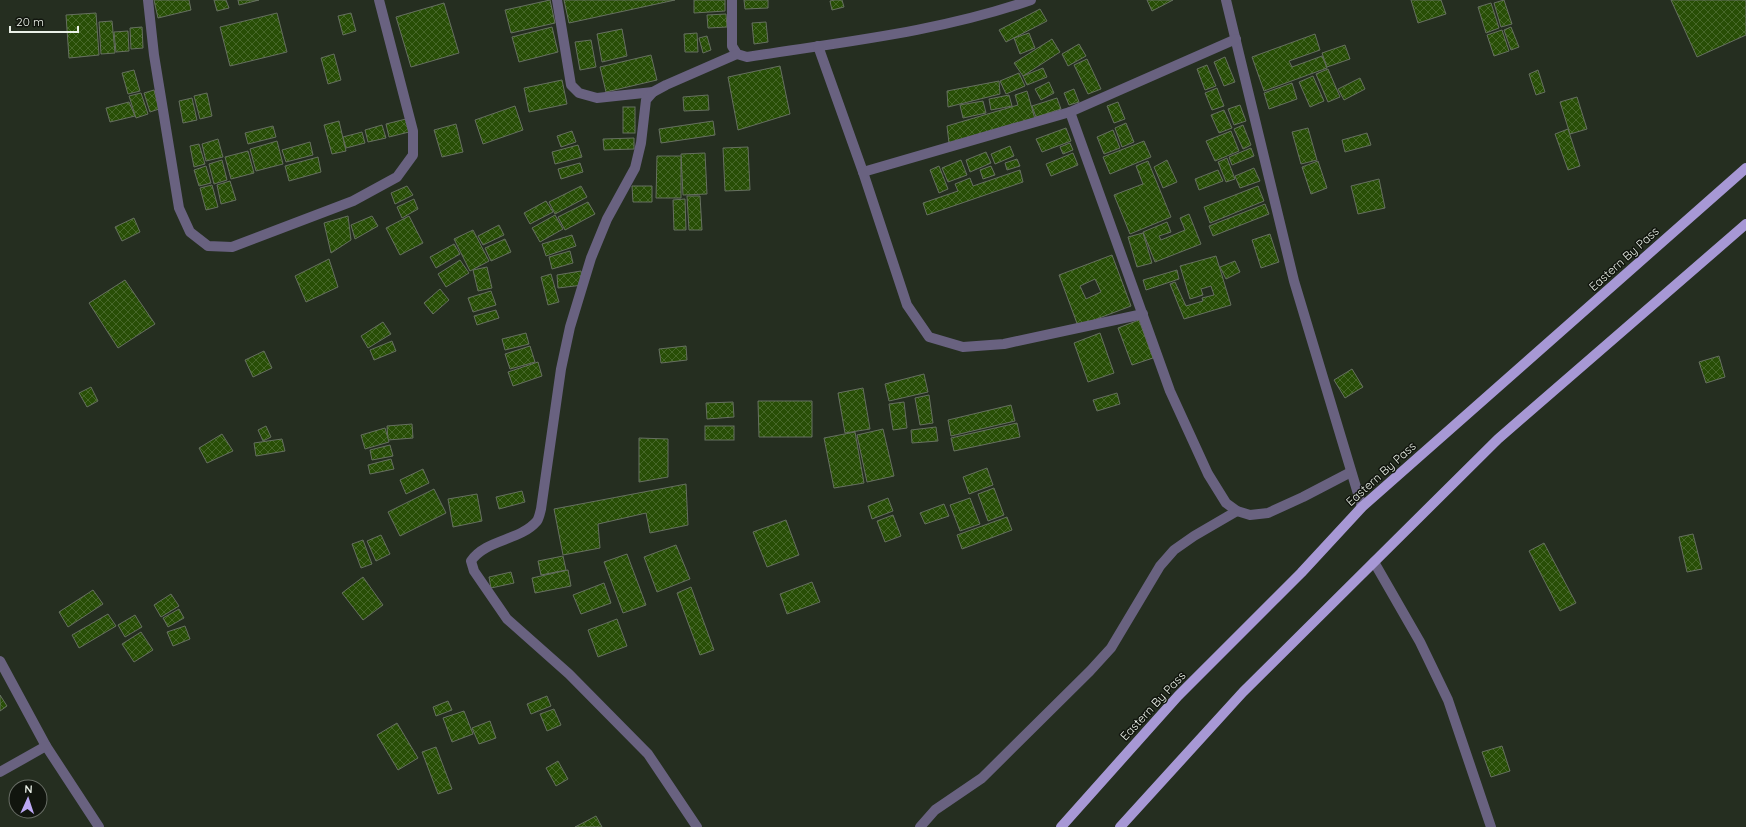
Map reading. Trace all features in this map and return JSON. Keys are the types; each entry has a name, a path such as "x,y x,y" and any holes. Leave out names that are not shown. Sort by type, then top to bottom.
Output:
{"main road":[{"name":"Eastern By Pass","path":"1061,827 1178,696 1301,573 1362,507 1746,168"},
{"path":"1120,827 1243,692 1498,439 1746,224"}],"street":[{"path":"148,0 154,55 179,208 190,232 208,246 232,248 353,201 397,177 413,155 413,131 380,0"},
{"path":"557,0 571,85 579,93 597,98 653,92 737,54 747,57 931,28 989,14 1031,0"},
{"path":"732,0 732,46 737,54"},
{"path":"1226,0 1294,281 1362,507"},
{"path":"863,172 1070,112 1236,39"},
{"path":"818,46 863,172 907,305 928,337 963,347 1004,344 1142,314"},
{"path":"653,92 646,100 641,143 635,168 606,220 570,327 561,369 542,509 537,521 522,532 478,552 471,561 474,571 507,619 569,674 648,754 697,827"},
{"path":"1070,112 1170,391 1208,474 1226,503 1237,511 1250,516 1268,513 1303,498 1351,472"},
{"path":"920,827 935,810 982,778 1090,672 1111,648 1160,566 1174,550 1194,536 1237,511"},
{"path":"1374,562 1420,642 1448,700 1491,827"},
{"path":"0,662 46,746 99,827"},
{"path":"0,772 46,746"}],"building":[{"path":"154,0 189,0 191,10 158,18"},
{"path":"214,0 226,0 229,8 217,11"},
{"path":"238,0 259,0 239,5"},
{"path":"550,0 555,23 511,33 505,10"},
{"path":"564,0 675,0 569,23"},
{"path":"694,0 725,0 725,11 694,13"},
{"path":"744,0 768,0 768,8 745,9"},
{"path":"842,0 844,7 832,10 830,1"},
{"path":"1147,0 1173,0 1152,11"},
{"path":"1411,0 1441,0 1446,14 1418,23"},
{"path":"1504,0 1512,24 1501,27 1494,3"},
{"path":"1671,0 1746,0 1746,35 1697,57"},
{"path":"444,3 459,53 411,67 396,17"},
{"path":"1491,3 1499,28 1486,33 1478,7"},
{"path":"1040,9 1047,21 1006,42 999,30"},
{"path":"96,13 99,55 69,58 66,15"},
{"path":"277,13 287,52 230,66 220,27"},
{"path":"351,13 356,31 343,35 338,16"},
{"path":"726,14 727,27 708,28 707,15"},
{"path":"112,21 115,53 101,54 99,22"},
{"path":"766,22 768,42 754,44 752,23"},
{"path":"142,27 143,48 131,49 130,28"},
{"path":"552,27 558,52 519,62 512,37"},
{"path":"1511,27 1519,47 1511,50 1504,30"},
{"path":"622,29 627,56 602,62 597,34"},
{"path":"1502,30 1509,51 1494,56 1487,35"},
{"path":"128,31 129,51 116,52 114,32"},
{"path":"697,33 698,52 685,52 684,34"},
{"path":"1029,33 1035,48 1020,54 1014,38"},
{"path":"1315,34 1320,50 1289,61 1292,67 1322,56 1327,68 1264,91 1252,57"},
{"path":"707,36 711,50 703,53 699,38"},
{"path":"1052,39 1060,52 1023,76 1014,63"},
{"path":"591,40 596,67 580,70 575,42"},
{"path":"1079,44 1086,56 1068,66 1062,54"},
{"path":"1345,45 1350,59 1327,67 1322,53"},
{"path":"334,54 341,80 328,84 321,58"},
{"path":"651,55 657,80 606,92 600,67"},
{"path":"1225,57 1235,82 1224,86 1214,62"},
{"path":"1087,59 1101,89 1088,94 1074,65"},
{"path":"1207,65 1216,86 1205,90 1197,69"},
{"path":"780,66 790,114 738,130 728,77"},
{"path":"1043,68 1047,77 1027,85 1023,76"},
{"path":"1328,69 1340,97 1328,102 1316,74"},
{"path":"134,70 140,91 128,94 122,73"},
{"path":"1538,70 1545,92 1536,95 1529,74"},
{"path":"1019,73 1025,86 1006,94 1000,81"},
{"path":"1313,76 1324,101 1310,107 1299,82"},
{"path":"1360,78 1365,89 1344,100 1338,89"},
{"path":"562,80 567,104 529,112 524,88"},
{"path":"999,81 1000,94 948,107 947,91"},
{"path":"1049,82 1054,93 1041,100 1035,89"},
{"path":"1292,83 1297,99 1269,109 1264,93"},
{"path":"1217,88 1224,106 1212,110 1205,93"},
{"path":"1074,89 1079,102 1069,105 1064,93"},
{"path":"154,90 159,109 150,112 144,93"},
{"path":"1027,91 1035,119 949,143 947,126 1018,105 1015,95"},
{"path":"141,93 148,114 136,118 129,96"},
{"path":"207,93 212,116 200,119 194,96"},
{"path":"708,95 709,110 684,111 683,97"},
{"path":"1009,95 1012,106 991,110 989,99"},
{"path":"1577,97 1587,129 1570,134 1560,102"},
{"path":"192,98 197,120 183,123 179,101"},
{"path":"1057,98 1061,109 1036,117 1032,106"},
{"path":"983,101 986,113 963,118 960,105"},
{"path":"129,102 135,116 110,122 106,108"},
{"path":"1118,102 1125,119 1114,123 1107,106"},
{"path":"1240,105 1246,121 1234,125 1228,109"},
{"path":"515,106 523,130 483,144 475,120"},
{"path":"623,107 635,107 635,133 623,133"},
{"path":"1224,110 1232,128 1219,133 1211,115"},
{"path":"406,119 409,132 389,137 386,124"},
{"path":"339,121 346,151 332,154 324,125"},
{"path":"713,121 715,135 661,143 659,129"},
{"path":"1126,123 1134,142 1122,147 1115,128"},
{"path":"456,124 463,152 442,157 434,130"},
{"path":"382,125 386,138 368,142 365,130"},
{"path":"1243,125 1251,145 1243,149 1234,129"},
{"path":"273,126 276,137 248,144 245,133"},
{"path":"1066,128 1071,141 1042,152 1036,139"},
{"path":"1308,128 1317,160 1301,164 1292,132"},
{"path":"1568,129 1580,166 1568,170 1555,134"},
{"path":"1113,130 1120,148 1104,154 1097,137"},
{"path":"572,131 576,142 561,147 557,136"},
{"path":"1231,131 1239,151 1215,161 1206,141"},
{"path":"362,132 365,143 346,148 343,137"},
{"path":"1367,133 1371,145 1345,152 1342,140"},
{"path":"634,138 634,149 604,150 603,139"},
{"path":"218,139 223,157 206,161 202,144"},
{"path":"277,141 283,164 256,171 250,149"},
{"path":"1144,141 1151,157 1110,174 1103,157"},
{"path":"310,142 313,155 286,162 282,150"},
{"path":"1070,143 1073,150 1063,154 1060,147"},
{"path":"199,144 205,164 194,167 190,146"},
{"path":"578,145 582,157 555,164 552,152"},
{"path":"1010,146 1014,156 995,164 991,154"},
{"path":"748,147 750,190 725,191 723,148"},
{"path":"1251,148 1254,156 1232,165 1229,157"},
{"path":"248,151 254,173 231,179 225,157"},
{"path":"986,152 991,163 970,172 966,160"},
{"path":"705,153 707,194 683,195 681,154"},
{"path":"1073,153 1078,165 1051,176 1046,164"},
{"path":"657,156 681,156 681,198 656,198"},
{"path":"318,157 321,172 289,181 285,166"},
{"path":"1227,158 1235,179 1226,182 1218,162"},
{"path":"1017,159 1020,166 1007,170 1005,163"},
{"path":"222,160 227,180 214,184 209,164"},
{"path":"961,160 967,175 948,182 942,168"},
{"path":"1167,160 1177,182 1163,188 1154,167"},
{"path":"1148,161 1171,217 1130,234 1114,195 1143,184 1136,166"},
{"path":"1318,161 1327,188 1311,194 1302,167"},
{"path":"580,163 583,172 561,179 558,169"},
{"path":"206,166 211,183 199,186 194,170"},
{"path":"939,166 948,189 939,193 930,170"},
{"path":"991,166 995,175 983,179 980,170"},
{"path":"1254,168 1260,181 1240,188 1235,176"},
{"path":"1020,170 1023,182 927,215 923,203 958,191 955,184 970,178 973,186"},
{"path":"1218,170 1223,181 1199,190 1195,179"},
{"path":"1379,179 1385,208 1358,214 1351,186"},
{"path":"230,181 236,200 221,204 217,185"},
{"path":"212,185 218,207 206,210 200,188"},
{"path":"407,186 413,195 395,204 391,193"},
{"path":"581,186 587,197 555,214 549,202"},
{"path":"632,186 652,186 652,202 633,202"},
{"path":"1258,186 1264,201 1210,223 1204,207"},
{"path":"687,196 700,196 702,230 689,230"},
{"path":"414,199 418,209 402,218 397,207"},
{"path":"685,199 686,230 674,230 673,200"},
{"path":"546,201 553,212 530,224 524,213"},
{"path":"588,202 595,214 565,230 558,217"},
{"path":"1265,204 1269,214 1213,236 1209,226"},
{"path":"1189,214 1201,244 1155,262 1143,232 1167,222 1171,232 1159,236 1161,240 1185,230 1180,218"},
{"path":"555,215 563,229 540,242 532,228"},
{"path":"348,216 351,240 331,253 324,223"},
{"path":"372,216 378,226 355,239 351,225"},
{"path":"409,216 423,243 400,255 386,228"},
{"path":"134,218 140,232 122,241 115,227"},
{"path":"499,225 504,235 483,245 478,236"},
{"path":"473,230 489,261 470,271 454,239"},
{"path":"1143,233 1152,263 1137,267 1128,237"},
{"path":"1270,234 1279,262 1261,268 1252,240"},
{"path":"572,235 576,246 546,256 542,244"},
{"path":"505,239 511,252 491,261 485,248"},
{"path":"454,244 460,254 436,268 430,257"},
{"path":"570,251 573,263 552,269 549,257"},
{"path":"1112,255 1131,306 1078,326 1059,275","holes":["1095,279 1101,292 1086,299 1080,286"]},
{"path":"1216,256 1231,305 1184,319 1170,284 1175,282 1186,306 1203,301 1202,298 1214,295 1211,286 1201,289 1203,295 1190,299 1180,266"},
{"path":"329,259 338,287 306,302 295,276"},
{"path":"460,260 469,273 446,287 438,274"},
{"path":"1235,261 1240,272 1226,279 1220,267"},
{"path":"487,267 492,288 478,291 473,270"},
{"path":"1177,270 1179,279 1146,290 1143,280"},
{"path":"581,271 583,285 558,288 557,275"},
{"path":"551,274 559,302 548,305 541,277"},
{"path":"125,280 155,324 118,348 89,303"},
{"path":"440,289 449,300 433,314 424,303"},
{"path":"491,291 496,305 473,312 468,298"},
{"path":"496,310 499,318 477,325 474,316"},
{"path":"1139,320 1153,358 1132,365 1118,328"},
{"path":"383,322 391,334 368,348 361,336"},
{"path":"526,333 529,344 505,350 502,339"},
{"path":"1100,333 1114,373 1088,382 1074,343"},
{"path":"392,341 396,351 374,360 370,350"},
{"path":"530,346 535,362 510,369 505,354"},
{"path":"686,346 687,360 661,363 659,349"},
{"path":"264,351 272,368 253,377 245,360"},
{"path":"1719,356 1725,377 1706,383 1699,362"},
{"path":"538,362 542,376 513,386 508,372"},
{"path":"1352,369 1363,387 1345,398 1334,380"},
{"path":"924,374 928,392 889,401 885,384"},
{"path":"91,387 98,401 87,407 79,393"},
{"path":"863,388 870,429 845,433 838,393"},
{"path":"1117,393 1120,404 1097,411 1093,400"},
{"path":"929,395 933,423 920,425 915,398"},
{"path":"758,401 812,401 812,437 759,437"},
{"path":"733,402 734,417 707,419 706,403"},
{"path":"904,402 907,428 893,430 889,404"},
{"path":"1011,405 1015,421 951,436 948,420"},
{"path":"1017,423 1020,437 954,451 951,438"},
{"path":"412,424 413,438 388,440 387,426"},
{"path":"266,426 271,437 263,441 258,430"},
{"path":"705,426 734,426 734,440 705,440"},
{"path":"936,427 938,441 912,443 911,430"},
{"path":"385,428 389,442 365,449 361,435"},
{"path":"883,429 894,476 867,482 857,435"},
{"path":"855,432 864,483 834,488 824,438"},
{"path":"222,434 233,451 207,463 199,448"},
{"path":"639,438 668,439 668,477 639,482"},
{"path":"282,439 285,451 256,456 254,443"},
{"path":"390,445 393,456 372,460 370,450"},
{"path":"391,459 394,469 370,474 368,465"},
{"path":"987,468 993,485 969,494 963,477"},
{"path":"423,469 429,483 406,494 400,480"},
{"path":"686,484 688,525 650,533 646,513 598,524 600,548 563,555 554,509"},
{"path":"994,488 1004,515 988,521 978,494"},
{"path":"434,489 446,513 400,536 388,512"},
{"path":"522,491 525,502 499,509 496,497"},
{"path":"477,494 482,521 453,527 448,499"},
{"path":"888,498 893,511 872,519 868,506"},
{"path":"970,498 980,524 960,531 950,505"},
{"path":"944,504 949,516 925,524 920,513"},
{"path":"893,515 901,536 885,542 877,521"},
{"path":"1007,517 1012,530 962,549 957,535"},
{"path":"786,520 799,555 767,567 753,532"},
{"path":"1693,534 1702,569 1687,572 1679,537"},
{"path":"381,535 390,554 376,561 367,541"},
{"path":"363,540 372,564 361,568 352,544"},
{"path":"1544,543 1576,603 1560,611 1529,551"},
{"path":"676,545 690,579 657,592 644,557"},
{"path":"627,554 646,605 623,613 604,562"},
{"path":"563,556 566,570 541,575 538,561"},
{"path":"568,570 571,586 535,593 532,578"},
{"path":"511,572 514,583 491,588 489,577"},
{"path":"363,577 383,605 363,620 342,593"},
{"path":"812,582 820,602 787,614 780,594"},
{"path":"604,583 611,603 581,614 573,595"},
{"path":"691,587 714,650 700,655 677,593"},
{"path":"93,590 103,604 68,627 59,612"},
{"path":"171,594 179,606 161,617 154,605"},
{"path":"179,609 184,618 168,627 163,618"},
{"path":"108,614 116,626 79,648 72,635"},
{"path":"135,615 142,627 125,637 118,625"},
{"path":"617,619 627,646 598,657 588,630"},
{"path":"185,626 190,639 173,646 167,632"},
{"path":"141,632 153,650 134,662 122,644"},
{"path":"0,695 7,706 0,711"},
{"path":"547,696 551,706 531,714 527,704"},
{"path":"448,701 452,710 436,716 433,707"},
{"path":"554,709 561,725 547,731 540,714"},
{"path":"464,711 473,734 452,742 443,718"},
{"path":"490,721 496,738 479,744 472,728"},
{"path":"397,723 418,758 398,770 377,735"},
{"path":"1502,746 1510,771 1491,777 1482,752"},
{"path":"436,747 452,789 438,794 422,752"},
{"path":"558,761 568,779 556,786 546,768"},
{"path":"596,816 602,827 575,827"}]}
